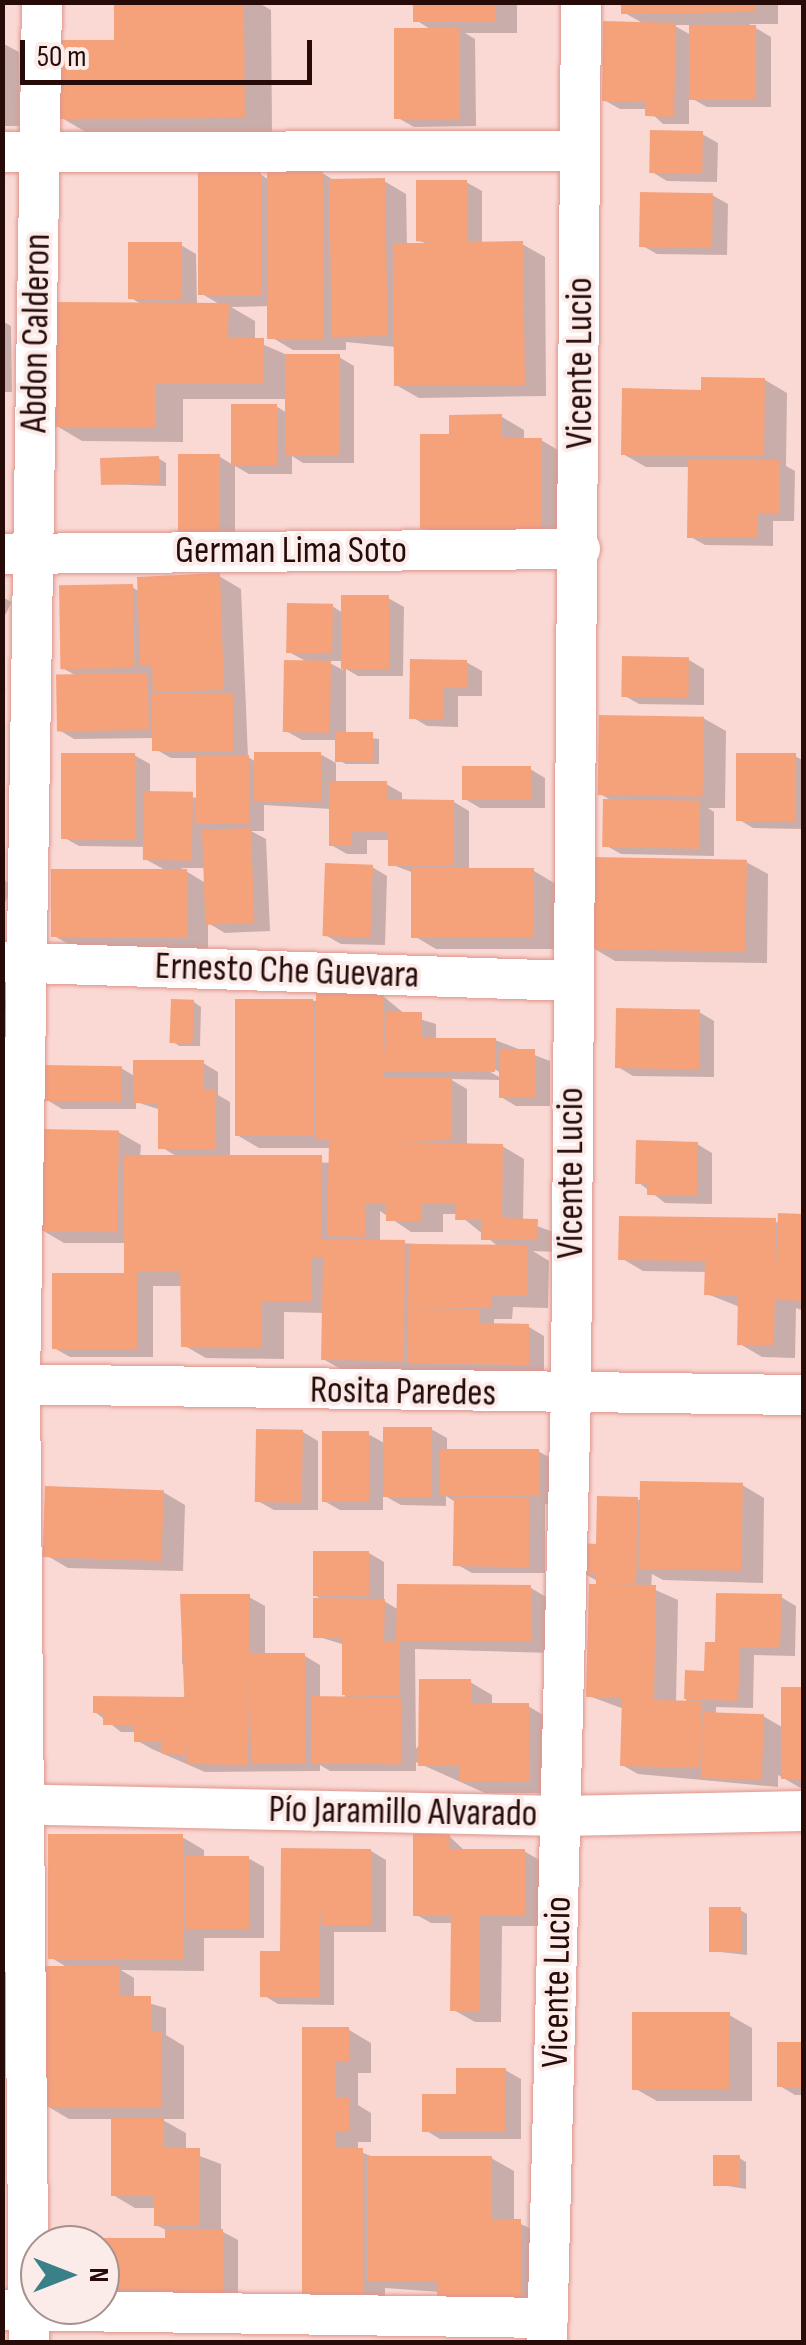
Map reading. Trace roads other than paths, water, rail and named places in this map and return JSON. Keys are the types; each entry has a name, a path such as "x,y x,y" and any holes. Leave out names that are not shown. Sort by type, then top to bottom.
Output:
{"street":[{"name":"Abdon Calderon","path":"20,2235 11,1384 17,554 21,153 42,2"},
{"name":"Vicente Lucio","path":"548,2330 571,1396 581,2"},
{"path":"21,153 580,150"},
{"name":"German Lima Soto","path":"17,554 580,549"},
{"name":"Ernesto Che Guevara","path":"14,962 571,980"},
{"name":"Rosita Paredes","path":"11,1384 571,1396 804,1396"},
{"name":"Pío Jaramillo Alvarado","path":"15,1804 561,1816 804,1812"},
{"path":"120,2323 548,2330"}]}
